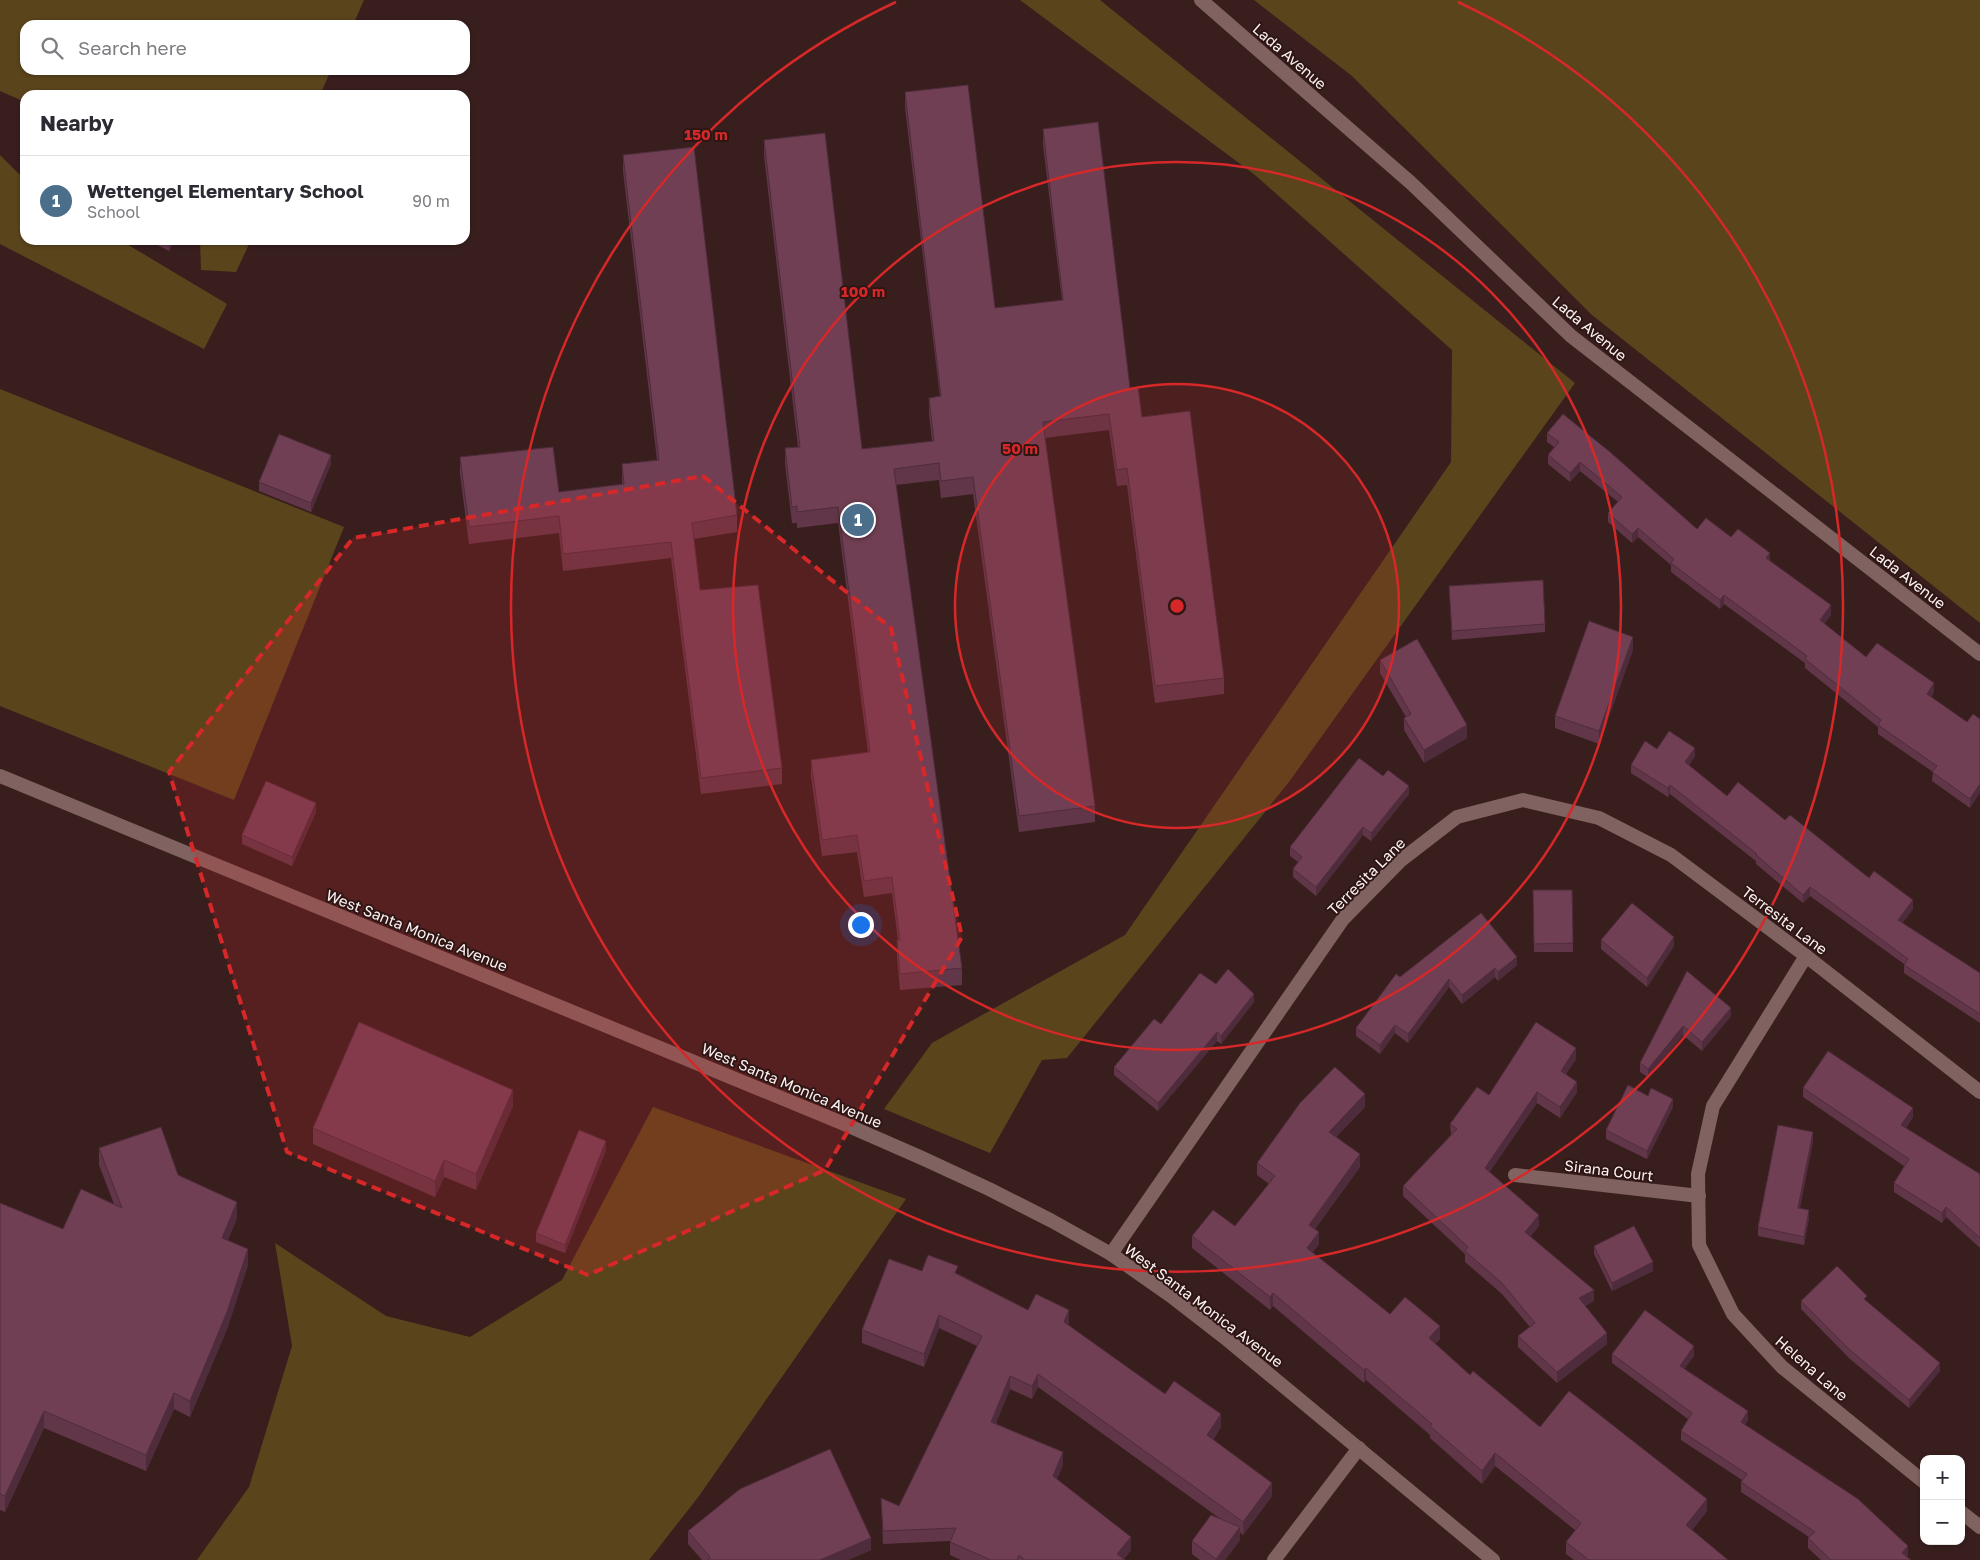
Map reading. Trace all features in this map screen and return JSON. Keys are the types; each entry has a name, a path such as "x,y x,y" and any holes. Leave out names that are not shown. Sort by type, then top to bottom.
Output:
{"street":[{"name":"Lada Avenue","path":"1201,0 1411,183 1571,336 1980,654"},
{"name":"West Santa Monica Avenue","path":"0,776 842,1123 922,1158 1052,1221 1111,1254 1171,1296 1230,1341 1492,1560"},
{"name":"Terresita Lane","path":"1111,1254 1343,919 1400,861 1457,817 1523,800 1600,818 1671,855 1806,956 1980,1092"},
{"name":"Helena Lane","path":"1806,956 1712,1106 1698,1174 1699,1245 1734,1314 1782,1367 1920,1479"},
{"name":"Sirana Court","path":"1515,1175 1699,1196"},
{"path":"1274,1560 1358,1448"},
{"path":"1965,1515 1980,1527"}],"highlighted area":[{"path":"703,476 891,628 962,937 825,1170 588,1275 287,1152 169,772 353,538"}],"shaded area":[{"path":"0,0 364,0 355,20 20,20 20,75 329,75 322,90 20,90 20,100 0,91"},
{"path":"1020,0 1100,0 1575,383 1289,782 1067,1058 1042,1060 990,1153 884,1109 932,1043 1125,935 1451,462 1452,350 1255,175"},
{"path":"1254,0 1980,0 1980,623 1592,315 1352,76"},
{"path":"0,155 20,175 20,245 128,245 227,304 204,349 0,244"},
{"path":"200,245 249,245 236,272 201,270"},
{"path":"0,389 344,527 234,800 0,706"},
{"path":"653,1107 906,1199 699,1496 649,1560 197,1560 249,1487 292,1346 275,1243 386,1316 470,1337 562,1280"}],"building":[{"path":"968,85 995,308 1063,300 1043,129 1098,122 1130,388 1138,387 1142,417 1190,411 1224,678 1155,686 1127,468 1117,470 1109,414 1043,422 1095,806 1019,816 973,477 941,481 939,463 894,469 962,968 900,974 897,940 900,940 892,877 864,881 857,835 822,840 811,760 870,752 838,507 797,512 797,506 792,507 785,448 800,447 764,140 825,133 862,449 934,441 929,398 941,396 905,92"},
{"path":"694,147 737,515 692,523 700,590 758,585 782,768 701,778 671,542 563,554 559,516 469,527 460,457 553,447 559,492 624,484 622,464 659,460 623,155"},
{"path":"1563,414 1610,452 1697,529 1706,518 1731,537 1738,529 1770,553 1766,558 1831,605 1820,620 1866,657 1877,643 1934,683 1927,694 1967,722 1973,714 1980,719 1980,784 1970,799 1932,772 1937,766 1878,725 1881,720 1805,659 1807,656 1724,595 1720,600 1671,563 1674,559 1638,528 1632,534 1608,513 1622,497 1580,462 1570,473 1548,455 1559,442 1547,433"},
{"path":"279,434 331,455 311,503 259,482"},
{"path":"1543,580 1545,624 1452,631 1449,586"},
{"path":"1589,621 1633,637 1599,731 1555,716"},
{"path":"1417,639 1467,725 1424,750 1404,718 1411,714 1380,660"},
{"path":"1669,731 1695,748 1685,762 1727,796 1738,782 1785,820 1790,815 1869,878 1874,871 1913,900 1898,920 1980,973 1980,1014 1904,965 1908,959 1810,887 1803,895 1757,854 1670,785 1668,788 1631,765 1645,741 1657,749"},
{"path":"1359,758 1383,776 1388,770 1409,786 1371,833 1363,827 1316,887 1293,869 1302,857 1290,847"},
{"path":"266,781 316,803 292,857 242,835"},
{"path":"1533,890 1572,890 1573,943 1534,944"},
{"path":"1632,903 1674,937 1647,978 1601,940"},
{"path":"1481,913 1517,957 1498,972 1495,968 1462,995 1449,979 1408,1034 1395,1025 1380,1045 1356,1028 1396,974 1400,977"},
{"path":"1228,969 1254,994 1221,1036 1217,1032 1158,1103 1114,1067 1154,1019 1161,1024 1200,973 1216,984"},
{"path":"1687,971 1731,1008 1702,1042 1683,1026 1648,1069 1640,1063"},
{"path":"359,1022 513,1090 476,1174 444,1160 435,1181 313,1128"},
{"path":"1536,1022 1576,1048 1561,1071 1577,1082 1560,1107 1537,1092 1485,1168 1539,1215 1525,1232 1594,1290 1579,1298 1607,1333 1557,1372 1518,1336 1535,1323 1502,1283 1465,1251 1468,1247 1403,1186 1457,1129 1450,1124 1477,1087 1489,1095"},
{"path":"1828,1051 1913,1108 1901,1125 1980,1174 1980,1238 1946,1207 1942,1213 1894,1183 1909,1159 1803,1088"},
{"path":"1335,1067 1365,1094 1329,1132 1360,1154 1309,1225 1319,1232 1307,1248 1390,1314 1405,1297 1440,1326 1429,1338 1470,1375 1473,1371 1540,1427 1569,1391 1707,1499 1686,1525 1728,1560 1589,1560 1566,1542 1581,1523 1495,1453 1482,1471 1430,1426 1432,1424 1366,1368 1364,1370 1273,1293 1270,1297 1192,1236 1213,1210 1235,1226 1275,1176 1257,1163 1300,1103"},
{"path":"1628,1085 1648,1096 1651,1088 1673,1099 1647,1151 1606,1130"},
{"path":"1778,1125 1813,1132 1798,1208 1809,1210 1804,1237 1758,1227"},
{"path":"161,1127 178,1175 237,1202 222,1238 248,1249 227,1312 190,1401 174,1393 146,1455 44,1411 5,1496 0,1494 0,1203 63,1229 81,1189 122,1208 99,1148"},
{"path":"579,1130 606,1141 565,1245 536,1233"},
{"path":"1634,1226 1653,1262 1612,1283 1594,1246"},
{"path":"928,1255 958,1266 955,1273 1028,1310 1036,1294 1069,1310 1064,1322 1165,1394 1174,1381 1221,1414 1207,1435 1272,1483 1243,1522 1038,1374 1032,1386 1010,1376 991,1422 1063,1452 1053,1476 1131,1537 1117,1554 1125,1560 1025,1560 1019,1555 1017,1560 991,1560 950,1542 956,1528 883,1531 881,1498 899,1506 982,1336 939,1315 924,1354 862,1330 889,1259 922,1271"},
{"path":"1837,1266 1867,1296 1864,1299 1940,1363 1909,1400 1850,1350 1801,1301"},
{"path":"1645,1310 1694,1346 1680,1366 1748,1411 1741,1422 1858,1499 1908,1546 1902,1553 1911,1560 1831,1560 1808,1538 1815,1532 1741,1482 1747,1474 1681,1431 1692,1413 1612,1354"},
{"path":"830,1449 871,1538 820,1560 708,1560 710,1557 688,1531 740,1489"},
{"path":"1211,1515 1240,1527 1216,1559 1192,1541"}],"place":[{"name":"Wettengel Elementary School","path":"858,520"}]}
